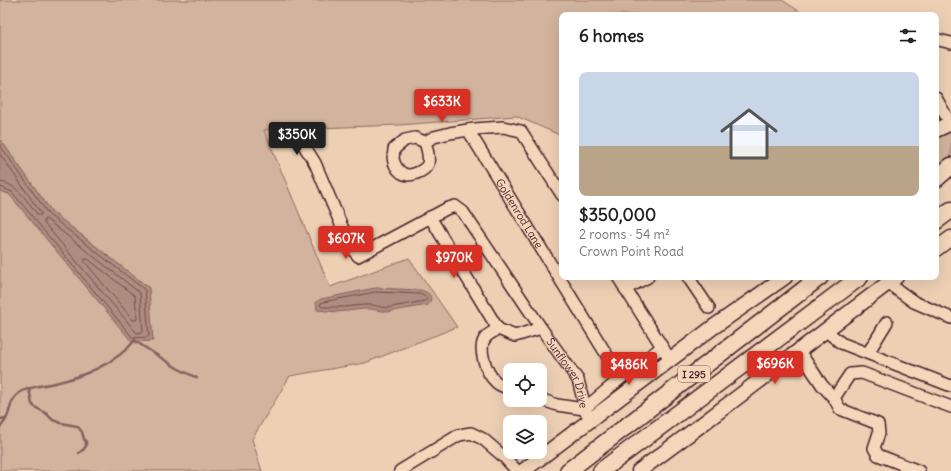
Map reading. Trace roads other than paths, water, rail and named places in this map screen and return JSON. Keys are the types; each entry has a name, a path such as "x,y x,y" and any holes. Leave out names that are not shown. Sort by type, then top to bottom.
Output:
{"highway":[{"path":"939,176 951,166"},
{"path":"939,188 951,179"},
{"path":"939,219 951,210"},
{"name":"I 295","path":"568,471 816,280"},
{"name":"I 295","path":"601,471 856,280"}],"main road":[{"path":"939,128 950,123"},
{"path":"939,247 951,238"},
{"path":"728,317 765,280"},
{"path":"523,471 588,414 671,360 781,280"},
{"path":"639,471 892,280"}],"street":[{"path":"939,40 951,43"},
{"path":"939,103 950,123"},
{"path":"425,142 434,137 468,130 503,127 521,131 559,190"},
{"name":"Goldenrod Lane","path":"468,130 558,268"},
{"name":"Sunflower Drive","path":"298,136 315,163 350,248 358,256 446,208 455,206 463,212 578,380 588,414"},
{"path":"430,217 498,329 487,336 484,341 482,346 483,358 488,372 496,383 503,386"},
{"name":"Goldenrod Lane","path":"565,280 621,378"},
{"path":"620,280 671,360"},
{"path":"625,289 642,280"},
{"path":"690,280 709,308"},
{"path":"892,280 914,302 951,318"},
{"path":"868,353 887,322"},
{"name":"Sunflower Drive","path":"498,329 514,336 541,328"},
{"path":"825,330 841,343 951,386"},
{"path":"547,401 588,414 621,378 662,347"},
{"path":"799,351 822,384 834,398 840,409 878,424 879,433 874,448 878,455 918,471"},
{"path":"834,398 850,374 862,373 951,407"},
{"path":"408,469 459,435 471,433 483,439 504,457 516,471"}],"water":[{"path":"0,139 52,212 149,288 153,341 132,342 9,194 0,191"},
{"path":"376,288 420,290 428,293 431,299 428,305 387,312 371,309 337,312 317,310 316,302 321,299"}],"waterway":[{"path":"0,427 6,420 14,398 22,391 87,373 119,356 135,340"},
{"path":"135,341 177,368 197,378"},
{"path":"29,388 32,404 35,407 47,414 53,420 77,426 82,432 86,446 79,453"},
{"path":"0,419 6,418"}]}
